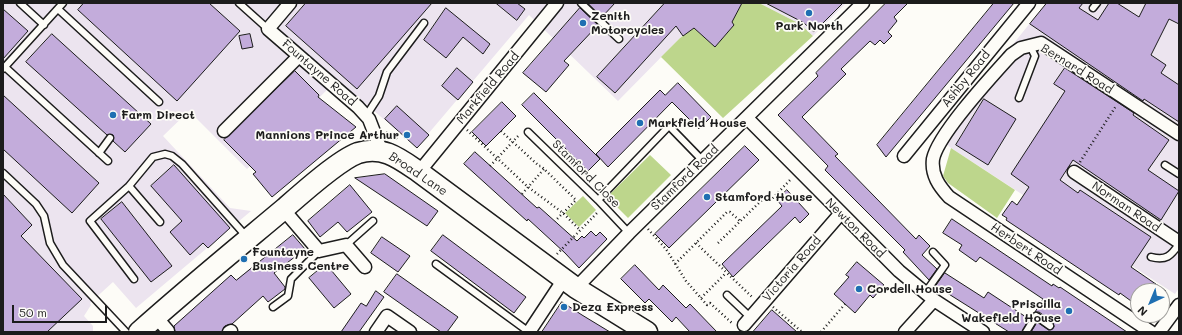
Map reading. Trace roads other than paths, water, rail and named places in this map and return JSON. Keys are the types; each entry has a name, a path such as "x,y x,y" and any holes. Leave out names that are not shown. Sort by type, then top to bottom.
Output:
{"main road":[{"name":"Broad Lane","path":"139,332 162,324 248,239 283,209 349,158 358,153 381,150 398,158 419,172 570,284 647,332"}],"street":[{"path":"268,29 290,3"},
{"name":"Markfield Road","path":"419,172 557,3"},
{"name":"Stamford Road","path":"529,332 570,284 641,222 863,3"},
{"name":"Ashby Road","path":"904,156 1029,3"},
{"name":"Fountayne Road","path":"268,29 330,81 366,116 374,129 381,150"},
{"name":"Bernard Road","path":"938,146 984,86 1011,55 1021,48 1041,43 1179,134"},
{"path":"224,131 299,56"},
{"name":"Newton Road","path":"747,118 899,271 930,297 984,332"},
{"name":"Herbert Road","path":"938,146 933,159 934,174 939,186 949,198 1151,332"},
{"name":"Norman Road","path":"1074,172 1179,243"},
{"path":"283,209 319,252 346,245 365,267"},
{"name":"Victoria Road","path":"747,321 841,213"},
{"path":"905,332 930,297"},
{"path":"1159,332 1179,305"},
{"path":"376,332 387,316 410,332"}],"lane":[{"path":"20,3 44,24"},
{"path":"63,3 4,68 108,161"},
{"path":"239,3 268,29"},
{"path":"581,3 620,40"},
{"path":"58,9 159,102"},
{"path":"366,116 379,96 387,72 424,23"},
{"path":"1019,98 1035,56 1030,46"},
{"path":"598,200 669,126 703,161"},
{"name":"Stamford Close","path":"528,132 598,200 629,233"},
{"path":"99,153 110,138"},
{"path":"134,279 90,221 128,186 153,157 165,154 172,156 182,164 248,239"},
{"path":"1165,165 1179,174"},
{"path":"3,173 36,204 44,216 50,243 63,264 126,332"},
{"path":"128,186 160,222"},
{"path":"346,245 373,221"},
{"path":"1151,257 1161,260 1167,257 1179,243"},
{"path":"273,307 288,296 291,279 319,252"},
{"path":"930,297 945,265 933,252"},
{"path":"436,264 529,332"},
{"path":"727,295 747,321"},
{"path":"1026,332 1036,316 1050,326"}],"place":[{"name":"Park North","path":"809,13"},
{"name":"Zenith Motorcycles","path":"583,23"},
{"name":"Farm Direct","path":"113,115"},
{"name":"Markfield House","path":"640,123"},
{"name":"Mannions Prince Arthur","path":"407,135"},
{"name":"Stamford House","path":"707,197"},
{"name":"Fountayne Business Centre","path":"244,259"},
{"name":"Cordell House","path":"859,289"},
{"name":"Deza Express","path":"564,307"},
{"name":"Priscilla Wakefield House","path":"1069,311"}]}
